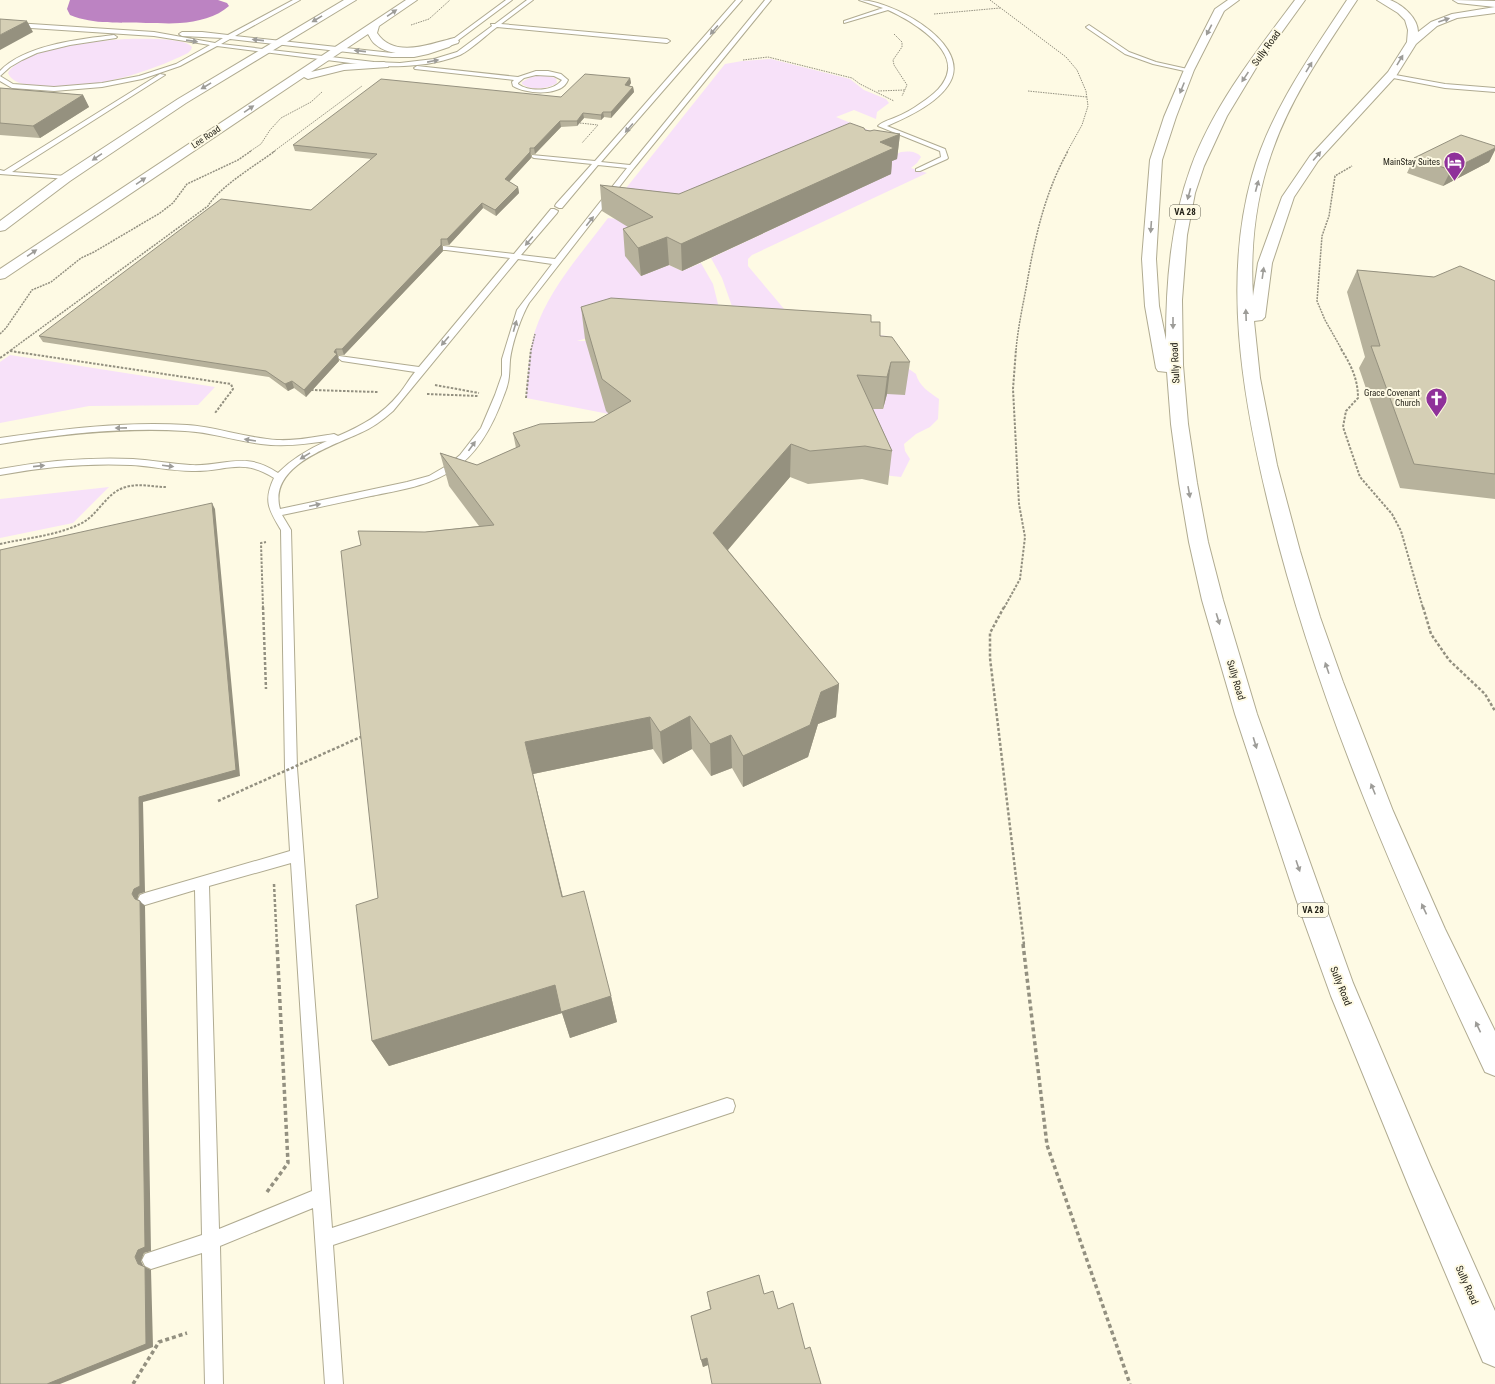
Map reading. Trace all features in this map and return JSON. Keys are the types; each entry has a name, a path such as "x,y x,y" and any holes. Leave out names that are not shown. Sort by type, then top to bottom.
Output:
{"main road":[{"path":"0,227 66,178 182,101 351,0"},
{"name":"Lee Road","path":"0,274 412,0"},
{"path":"1182,454 1153,312 1148,259 1156,160 1170,117 1189,70 1219,4 1234,0"},
{"name":"Sully Road","path":"1300,0 1258,58 1225,109 1212,133 1190,191 1182,227 1176,272 1173,323 1176,395 1182,454 1194,519 1211,594 1256,747 1336,973 1412,1159 1495,1350"},
{"path":"1352,0 1282,114 1263,163 1252,201 1246,282 1248,350 1253,395 1278,506 1304,598 1345,720 1404,866 1495,1062"},
{"path":"1458,0 1495,4"},
{"path":"1386,2 1408,18 1413,29 1412,42"},
{"path":"1253,395 1253,354 1264,263 1288,197 1314,159 1390,76 1412,42 1434,24 1463,15 1495,10"},
{"path":"375,24 372,33 373,37 379,44 390,48 417,50 435,47 454,41"},
{"path":"280,88 306,76 333,69 384,65"}],"lane":[{"path":"3,172 133,94 178,65 297,0"},
{"path":"0,24 154,34 202,34 392,55 426,53 447,46 509,0"},
{"path":"384,65 420,63 451,57 465,49 530,0"},
{"path":"334,1384 291,768 286,530 276,513 273,498 275,486 280,478 294,463 369,425 386,413 402,398 421,370 516,257 739,0"},
{"path":"276,513 409,485 432,478 451,467 463,457 485,428 500,395 506,375 506,359 521,310 632,167 768,0"},
{"path":"862,0 888,8 907,17 930,34 943,48 948,57 951,71 946,83 936,94 914,110 893,122 882,126 900,136 942,150 945,158 918,170"},
{"path":"846,22 888,8"},
{"path":"478,23 667,41"},
{"path":"1089,27 1121,50 1133,56 1155,63 1189,70"},
{"path":"0,74 7,67 23,57 51,47 110,37 154,34 324,59 518,79 527,75 544,73 558,75 565,80 561,86 556,88 535,91 518,87 515,82 518,79"},
{"path":"384,65 392,55"},
{"path":"0,78 7,85 26,88 70,89 140,78 178,65"},
{"path":"1390,76 1445,86 1495,90"},
{"path":"107,84 130,86 134,88 133,94"},
{"path":"534,156 632,167"},
{"path":"3,172 66,178"},
{"path":"446,248 558,262"},
{"path":"342,358 421,370"},
{"path":"0,441 78,430 143,428 188,428 246,439 288,443 345,436"},
{"path":"0,472 54,464 102,462 149,463 172,467 194,468 232,462 259,466 270,470 280,478"},
{"path":"145,899 298,855"},
{"path":"202,882 214,1384"},
{"path":"324,1239 727,1106"},
{"path":"151,1260 211,1241 321,1196"}],"path":[{"path":"408,26 429,20 450,0"},
{"path":"990,0 1066,57 1080,75 1086,91 1088,106 1082,125 1061,163 1043,209 1036,233 1018,331 1013,389 1018,504 1025,536 1020,579 990,633 990,658 1047,1145 1130,1384"},
{"path":"907,17 1001,8"},
{"path":"894,34 902,42 902,47 893,60 894,65 907,85 901,98"},
{"path":"738,60 768,58 852,78 894,101"},
{"path":"0,358 208,206 212,199 221,191 365,83"},
{"path":"0,334 6,328 32,290 51,282 81,258 94,252 160,213 173,203 187,184 238,160 261,144 270,130 281,118 311,102 327,89"},
{"path":"876,91 905,90"},
{"path":"1028,91 1087,97"},
{"path":"893,122 881,116 894,101 898,99"},
{"path":"579,147 598,125 580,123"},
{"path":"1352,166 1335,176 1329,216 1322,236 1317,301 1325,320 1349,362 1358,384 1358,398 1346,411 1343,427 1360,477 1392,514 1401,531 1431,634 1449,660 1485,694 1495,712"},
{"path":"9,351 231,384 233,389 215,413"},
{"path":"0,544 71,528 89,520 107,499 125,486 170,487"},
{"path":"218,801 364,736"},
{"path":"273,863 288,1163"}],"shaded area":[{"path":"70,0 218,0 227,3 229,6 213,16 186,22 98,22 70,15 67,9"},
{"path":"125,39 171,40 187,44 192,47 188,53 133,75 114,80 76,86 33,86 13,80 8,73 16,64 45,51 80,44"},
{"path":"771,59 850,79 864,90 886,99 889,103 877,112 876,119 854,110 836,117 873,132 680,221 607,212 725,64"},
{"path":"543,75 556,78 557,83 549,87 540,88 530,88 522,84 522,82 531,77"},
{"path":"901,152 912,152 919,155 921,157 911,168 927,173 752,255 748,259 748,266 790,316 847,332 887,336 909,369 916,374 919,382 939,399 938,419 930,427 916,434 904,444 905,451 910,459 901,477 883,475 730,400 883,409 887,394 734,312 722,278 711,258 890,174 888,158"},
{"path":"608,218 670,225 641,276 669,265 682,271 701,263 713,284 720,312 614,330 577,341 590,341 609,414 526,398 531,348 535,331 541,316 557,286"},
{"path":"10,355 215,387 198,405 89,406 0,423 0,362"},
{"path":"109,487 73,523 0,538 0,499"}],"building":[{"path":"0,19 27,21 0,35"},
{"path":"585,74 630,78 625,85 633,87 611,112 603,112 601,115 583,113 577,121 560,121 534,148 530,148 530,152 505,179 518,187 495,210 482,203 447,239 441,239 441,245 342,349 336,349 334,352 337,354 304,390 292,381 285,384 266,371 39,336 221,199 311,210 377,154 293,145 381,79 561,97"},
{"path":"0,88 83,95 33,126 0,123"},
{"path":"850,123 864,128 865,130 900,134 880,142 894,148 681,244 667,237 638,248 623,229 653,217 600,185 679,194"},
{"path":"1461,135 1495,146 1495,148 1451,170 1414,158"},
{"name":"Grace Covenant Church","path":"1460,266 1495,281 1495,474 1414,464 1371,346 1380,346 1357,270 1434,277"},
{"path":"611,298 871,315 871,322 880,322 880,336 892,337 910,362 891,362 887,377 857,375 892,451 865,446 810,451 791,444 713,533 839,684 821,692 810,725 743,756 731,735 710,744 690,716 660,732 650,717 525,742 562,897 584,891 611,996 561,1012 555,985 372,1041 356,905 378,898 341,551 361,545 358,531 425,532 494,525 440,453 477,465 520,446 513,433 540,424 594,422 631,401 602,379 581,307"},
{"path":"212,503 236,770 139,797 140,886 134,889 132,894 135,899 140,901 145,1247 138,1250 135,1257 138,1264 145,1267 146,1344 47,1384 0,1384 0,550"},
{"path":"759,1275 764,1294 773,1291 778,1309 793,1303 805,1349 810,1347 821,1384 712,1384 707,1358 701,1360 691,1316 711,1309 707,1292"}],"place":[{"name":"MainStay Suites","path":"1455,182"},
{"name":"Grace Covenant Church","path":"1436,418"}]}
